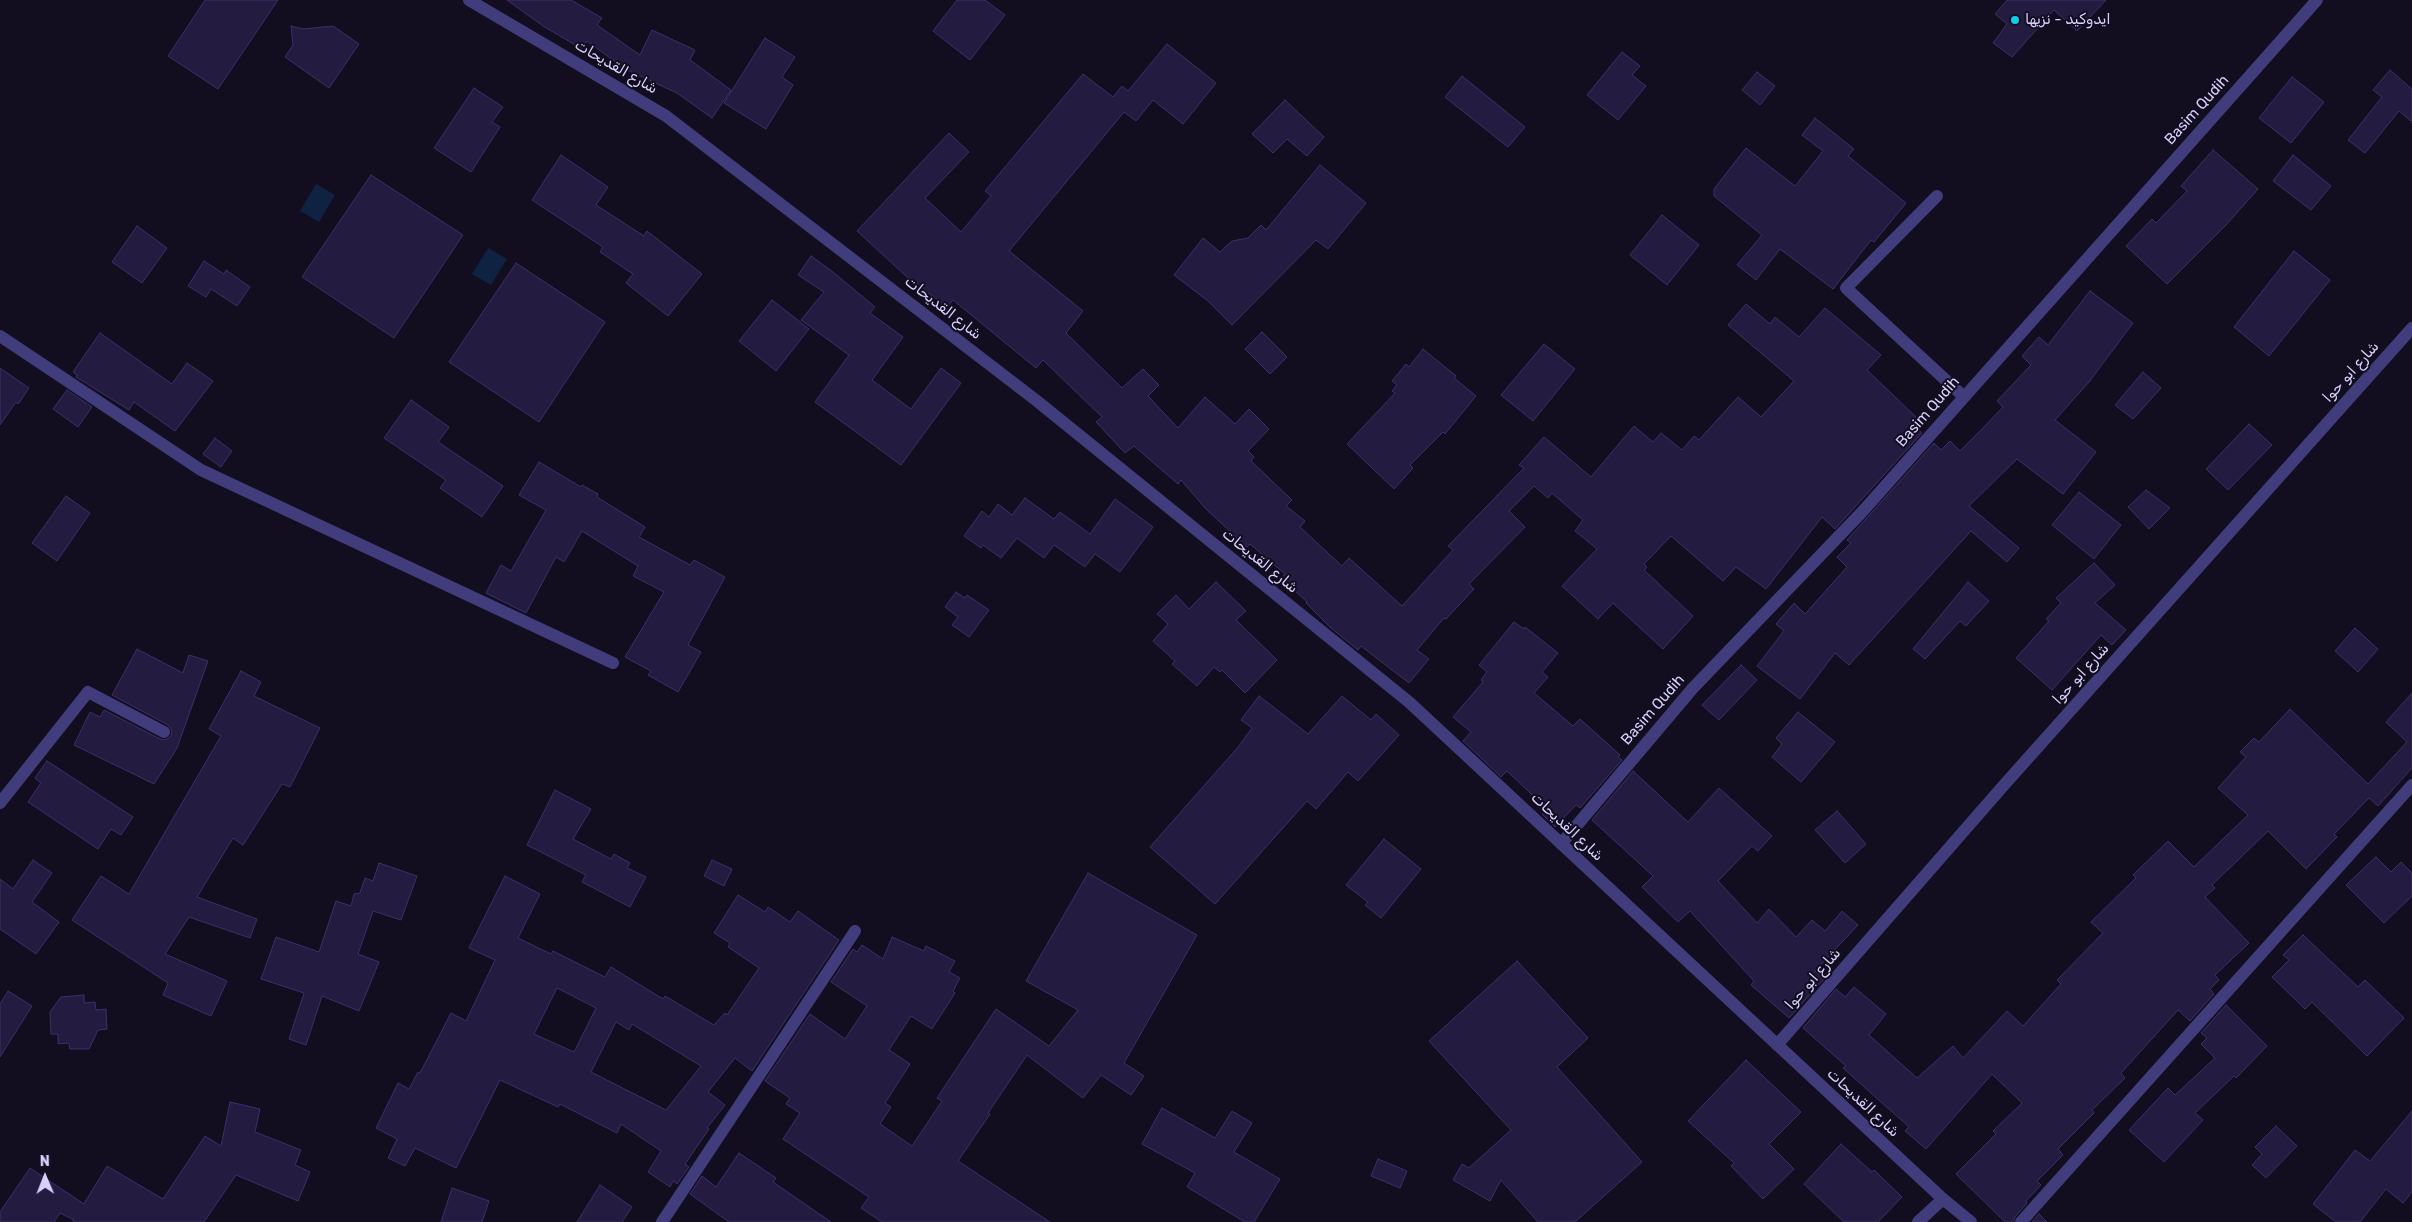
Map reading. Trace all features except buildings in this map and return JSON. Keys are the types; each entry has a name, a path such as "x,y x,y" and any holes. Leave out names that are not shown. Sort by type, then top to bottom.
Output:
{"street":[{"name":"شارع القديحات","path":"469,0 666,116 1037,401 1409,702 1943,1199 1971,1222"},
{"name":"Basim Qudih","path":"1561,844 1693,688 1862,511 2317,0"},
{"path":"1937,196 1846,288 1963,396"},
{"name":"شارع ابو حوا","path":"1777,1045 2010,778 2412,328"},
{"path":"0,336 201,470 613,663"},
{"path":"0,803 88,692 164,732"},
{"path":"2021,1222 2412,785"},
{"path":"662,1222 855,931"},
{"path":"1918,1222 1943,1199"}],"water":[{"path":"316,184 335,195 319,222 300,211"},
{"path":"488,248 507,259 491,285 472,274"}],"place":[{"name":"ايدوكيد - نزيها","path":"2015,20"}]}
